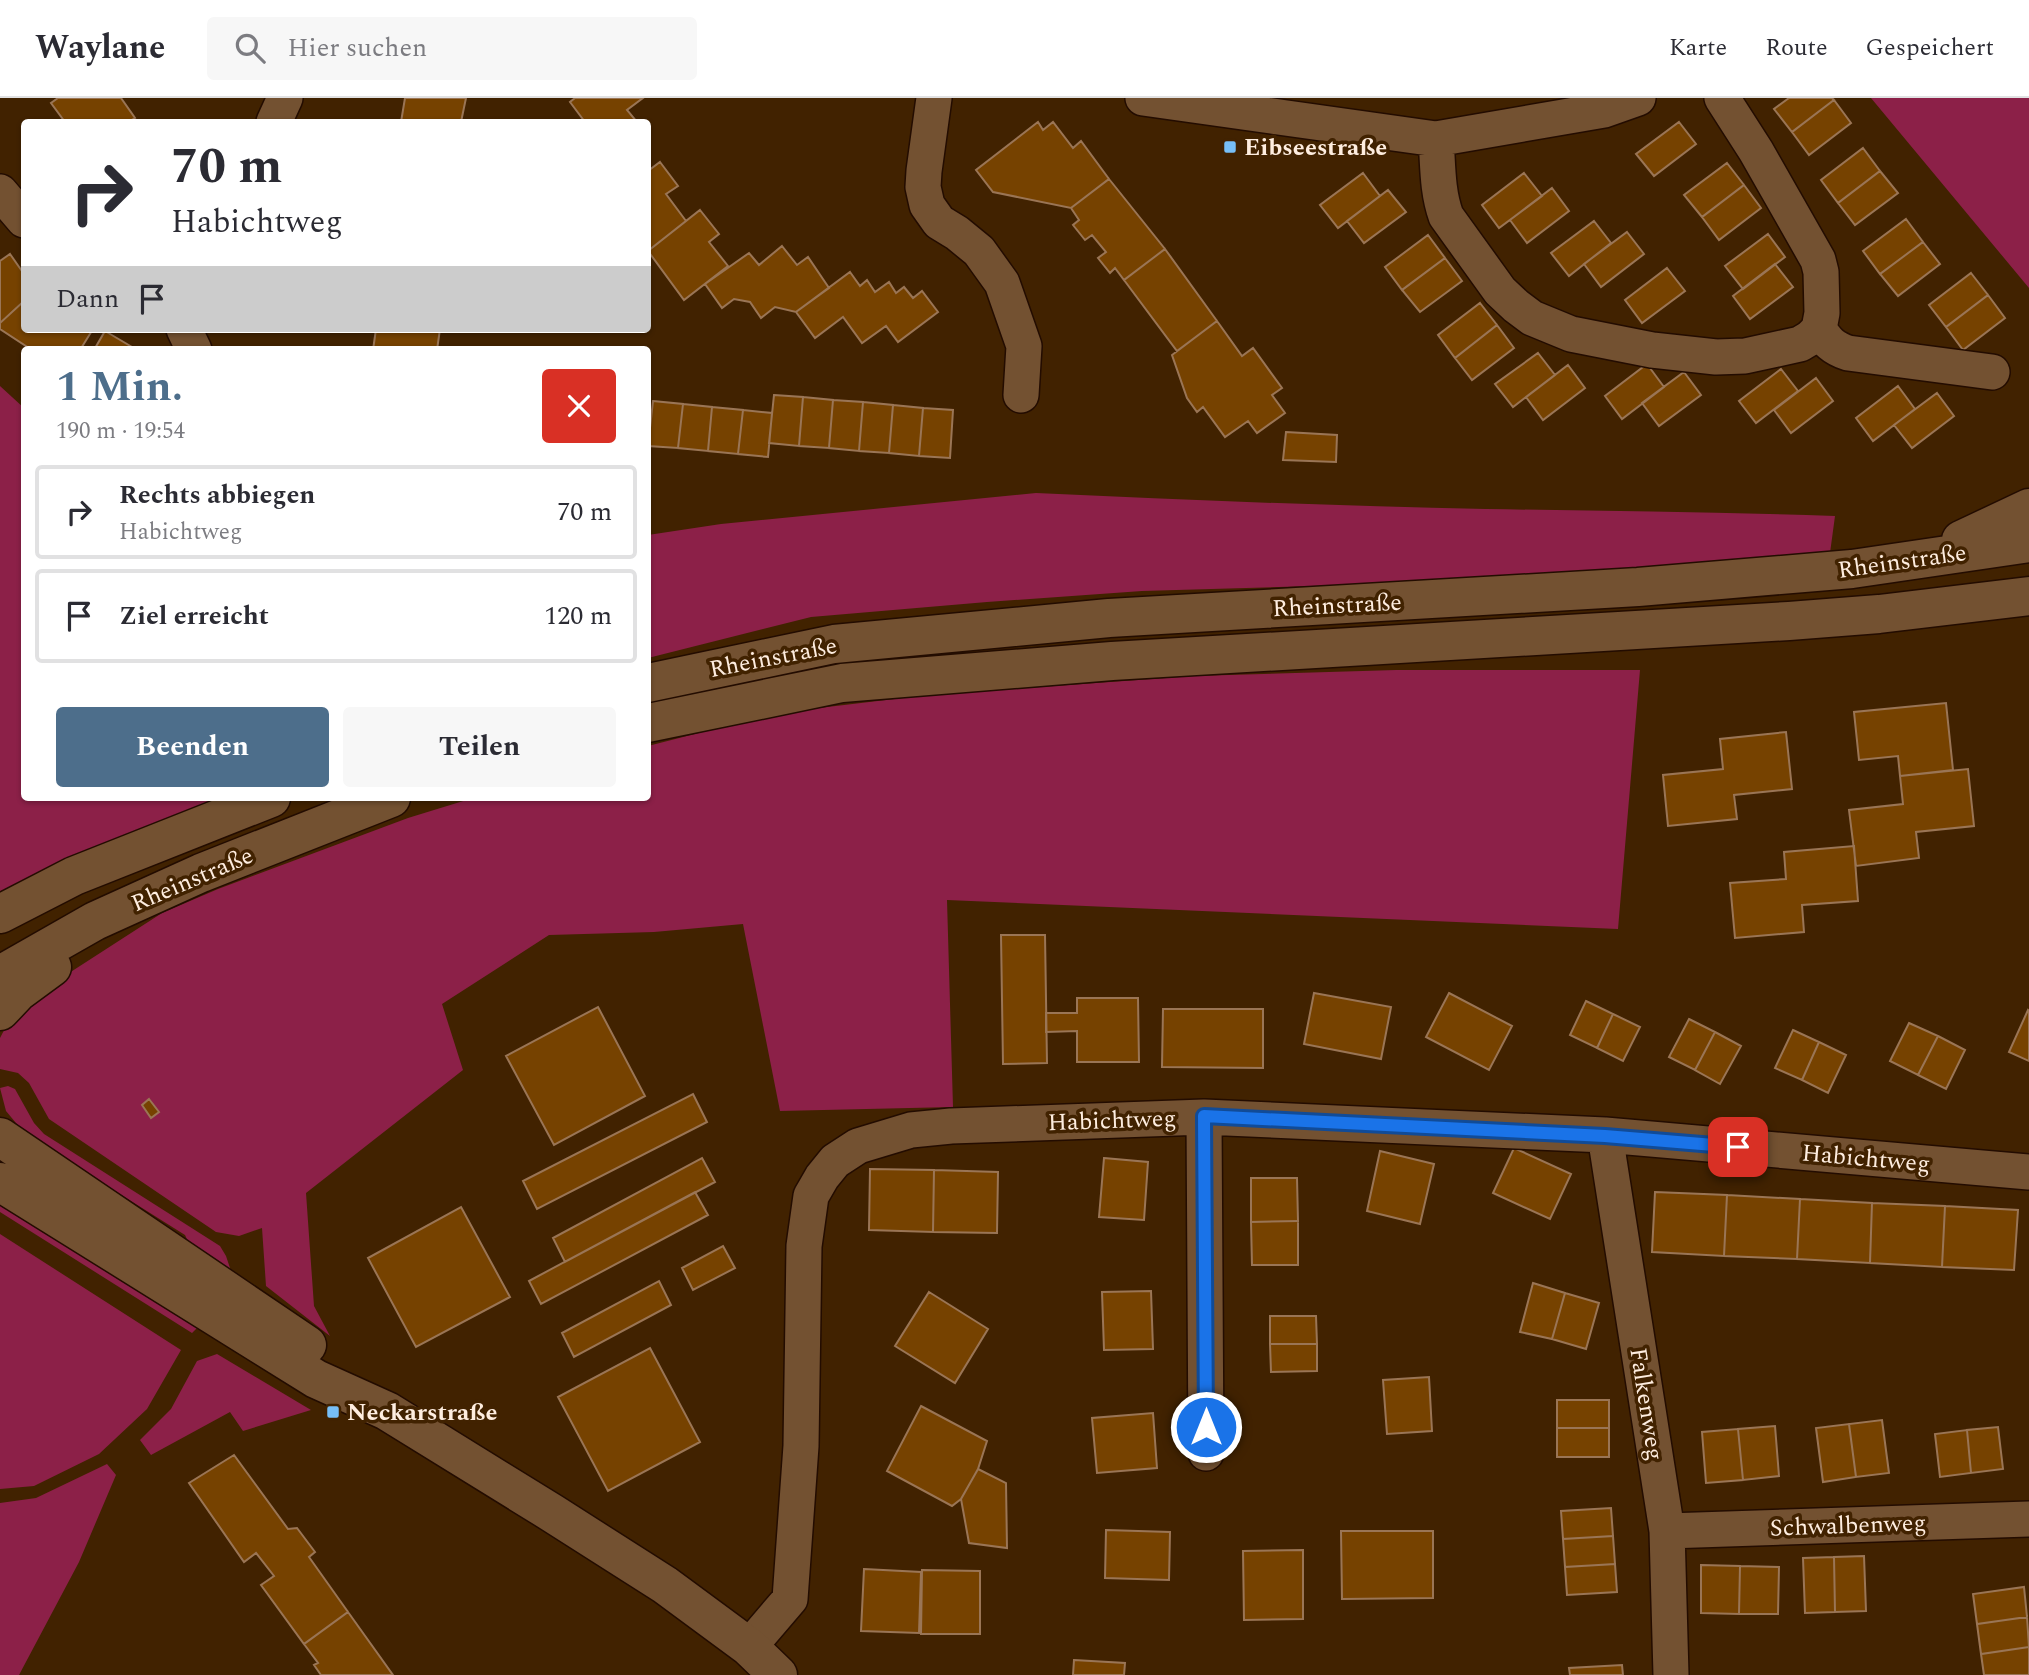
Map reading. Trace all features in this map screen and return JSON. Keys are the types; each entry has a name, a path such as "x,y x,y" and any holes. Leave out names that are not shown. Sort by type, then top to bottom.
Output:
{"street":[{"path":"275,119 285,98"},
{"path":"934,98 923,179 928,205 939,222 979,251 1002,283 1024,346 1021,396"},
{"path":"1143,98 1436,139 1604,110 1638,98"},
{"path":"1436,139 1438,186 1446,216 1500,290 1532,318 1571,334 1652,350 1716,357 1745,356 1800,344 1819,329 1822,313 1821,272 1818,260 1756,151 1722,98"},
{"path":"0,192 21,216"},
{"path":"1819,329 1835,349 1848,353 1992,372"},
{"path":"1920,558 2029,508"},
{"name":"Rheinstraße","path":"651,682 834,644 1108,618 1638,587 1852,569 2029,543"},
{"name":"Rheinstraße","path":"651,722 842,683 1112,661 1789,621 1879,614 2029,596"},
{"name":"Rheinstraße","path":"0,914 74,876 263,801"},
{"name":"Rheinstraße","path":"0,975 95,921 201,873 383,801"},
{"path":"0,1011 18,992 81,946 95,921"},
{"path":"1204,1116 1206,1453"},
{"name":"Habichtweg","path":"749,1647 790,1599 801,1446 804,1246 811,1196 835,1161 858,1146 911,1130 951,1126 1204,1116 1605,1136 2029,1172"},
{"path":"0,1123 8,1158 316,1380 387,1411 500,1480 665,1586 749,1647 778,1675"},
{"name":"Falkenweg","path":"1605,1136 1667,1531 1671,1675"},
{"name":"Schwalbenweg","path":"1667,1531 2029,1519"}],"shaded area":[{"path":"1871,98 2029,98 2029,288"},
{"path":"0,386 21,405 21,801 223,801 0,905"},
{"path":"1036,493 1374,506 1835,516 1830,553 1587,578 1142,591 811,617 651,657 651,535 721,524"},
{"path":"1396,670 1640,670 1618,929 947,900 953,1107 780,1111 743,924 654,932 549,935 442,1004 463,1070 306,1193 314,1306 330,1336 266,1286 262,1228 239,1236 216,1232 49,1119 29,1083 18,1073 0,1069 0,1038 12,1015 35,995 162,913 218,889 408,818 463,801 651,801 651,745 777,713 928,695 1194,676"},
{"path":"8,1086 15,1089 34,1123 44,1134 220,1246 231,1271 198,1263 185,1235 26,1135 6,1111 0,1088"},
{"path":"0,1195 202,1323 192,1333 0,1212"},
{"path":"0,1234 181,1350 147,1409 99,1454 34,1486 0,1489"},
{"path":"217,1354 311,1410 243,1431 230,1412 151,1455 140,1440 171,1409 197,1361"},
{"path":"107,1464 116,1475 79,1562 19,1675 0,1675 0,1503 36,1498"}],"building":[{"path":"58,98 121,98 135,118 63,119 51,103"},
{"path":"405,98 466,98 462,119 402,119"},
{"path":"575,98 643,98 627,110 634,119 583,119 570,102"},
{"path":"1789,98 1834,100 1792,132 1774,109"},
{"path":"1834,100 1851,123 1809,155 1792,132"},
{"path":"1038,122 1043,130 1053,122 1073,148 1081,141 1109,179 1071,208 993,192 976,170"},
{"path":"1679,122 1696,144 1654,176 1636,154"},
{"path":"1863,148 1880,171 1838,203 1821,180"},
{"path":"660,162 678,186 666,194 686,221 651,249 651,169"},
{"path":"1727,163 1744,185 1702,217 1684,195"},
{"path":"1880,171 1898,193 1855,225 1838,203"},
{"path":"1363,173 1380,196 1338,228 1320,205"},
{"path":"1524,173 1542,196 1499,228 1482,205"},
{"path":"1109,179 1165,249 1124,280 1115,268 1110,273 1098,258 1106,252 1092,235 1085,240 1073,225 1079,220 1071,208"},
{"path":"1744,185 1761,208 1719,240 1702,217"},
{"path":"1552,188 1569,211 1527,243 1510,220"},
{"path":"1388,190 1406,212 1364,243 1347,221"},
{"path":"700,210 719,234 709,242 728,266 684,300 651,255 651,249"},
{"path":"1906,219 1923,242 1880,274 1863,251"},
{"path":"1594,221 1611,243 1569,276 1551,253"},
{"path":"1627,232 1644,254 1601,287 1584,264"},
{"path":"1768,234 1785,257 1743,289 1725,266"},
{"path":"1428,235 1445,258 1402,290 1385,267"},
{"path":"1923,242 1940,264 1898,296 1880,274"},
{"path":"782,246 797,265 808,257 829,288 796,312 775,307 761,318 750,302 734,299 722,308 705,284 749,253 759,265"},
{"path":"1165,249 1217,321 1177,351 1124,280"},
{"path":"10,254 21,270 21,304 0,323 0,261"},
{"path":"1445,258 1462,281 1420,312 1402,290"},
{"path":"1775,264 1793,287 1750,319 1733,296"},
{"path":"1667,268 1685,291 1642,323 1625,300"},
{"path":"850,272 860,286 867,280 875,292 889,282 896,293 904,287 913,298 922,291 938,312 898,342 886,326 862,343 843,317 815,338 796,312"},
{"path":"1971,273 1988,295 1946,327 1929,305"},
{"path":"1988,295 2005,318 1963,350 1946,327"},
{"path":"1480,303 1497,325 1455,358 1438,335"},
{"path":"21,304 21,333 91,333 82,346 26,346 0,329 0,323"},
{"path":"1217,321 1242,356 1253,348 1282,388 1272,395 1285,413 1257,433 1248,421 1225,437 1203,407 1197,412 1187,398 1172,355"},
{"path":"1497,325 1514,348 1472,380 1455,358"},
{"path":"104,333 108,333 130,346 96,346"},
{"path":"375,333 439,333 438,346 374,346"},
{"path":"1538,353 1555,375 1513,407 1495,384"},
{"path":"1647,364 1664,387 1622,419 1605,396"},
{"path":"1568,365 1585,388 1543,420 1526,397"},
{"path":"1781,369 1798,391 1756,423 1739,401"},
{"path":"1684,372 1701,395 1659,426 1642,403"},
{"path":"1816,378 1833,401 1791,433 1774,410"},
{"path":"1898,386 1915,409 1873,441 1856,418"},
{"path":"1937,393 1954,416 1912,448 1894,425"},
{"path":"774,395 803,397 799,446 769,443"},
{"path":"803,397 833,400 829,448 799,446"},
{"path":"833,400 863,402 859,451 829,448"},
{"path":"653,401 683,404 678,448 651,446"},
{"path":"863,402 893,405 889,453 859,451"},
{"path":"683,404 712,407 708,451 678,448"},
{"path":"893,405 923,408 919,456 889,453"},
{"path":"712,407 743,410 738,454 708,451"},
{"path":"923,408 953,410 950,458 919,456"},
{"path":"743,410 772,413 768,457 738,454"},
{"path":"1286,432 1337,435 1336,462 1283,460"},
{"path":"1946,703 1953,770 1900,776 1898,756 1859,760 1854,712"},
{"path":"1786,732 1792,789 1734,795 1737,819 1668,826 1663,775 1723,769 1720,739"},
{"path":"1968,769 1974,826 1916,832 1919,858 1856,866 1849,810 1903,804 1900,776"},
{"path":"1854,846 1858,901 1802,905 1804,932 1735,938 1730,883 1786,879 1784,852"},
{"path":"1001,935 1045,935 1047,1063 1003,1064"},
{"path":"1314,993 1391,1007 1381,1059 1304,1044"},
{"path":"1449,993 1512,1026 1489,1070 1426,1037"},
{"path":"1077,998 1138,998 1139,1062 1077,1062 1077,1031 1046,1032 1046,1013 1077,1013"},
{"path":"1586,1001 1613,1014 1597,1048 1570,1035"},
{"path":"598,1007 645,1096 554,1145 506,1056"},
{"path":"1163,1009 1263,1009 1263,1068 1162,1067"},
{"path":"2029,1011 2029,1061 2009,1052"},
{"path":"1613,1014 1640,1027 1623,1061 1597,1048"},
{"path":"1689,1019 1715,1032 1695,1070 1669,1057"},
{"path":"1909,1023 1938,1036 1918,1075 1890,1061"},
{"path":"1793,1030 1819,1042 1802,1080 1775,1068"},
{"path":"1715,1032 1741,1046 1720,1084 1695,1070"},
{"path":"1938,1036 1965,1050 1946,1089 1918,1075"},
{"path":"1819,1042 1846,1055 1828,1093 1802,1080"},
{"path":"693,1094 707,1122 537,1209 523,1181"},
{"path":"149,1099 159,1112 151,1118 142,1105"},
{"path":"1514,1148 1571,1174 1550,1219 1493,1193"},
{"path":"1380,1151 1434,1164 1420,1224 1367,1211"},
{"path":"702,1158 715,1182 565,1262 553,1238"},
{"path":"1104,1158 1148,1162 1144,1220 1099,1217"},
{"path":"870,1169 934,1170 933,1232 869,1230"},
{"path":"934,1170 998,1172 997,1233 933,1232"},
{"path":"1251,1178 1297,1178 1298,1221 1251,1222"},
{"path":"695,1192 708,1215 541,1304 529,1281"},
{"path":"1655,1192 1727,1195 1724,1256 1652,1252"},
{"path":"1727,1195 1800,1199 1797,1259 1724,1256"},
{"path":"1800,1199 1872,1203 1870,1263 1797,1259"},
{"path":"1872,1203 1945,1206 1942,1267 1870,1263"},
{"path":"1945,1206 2018,1210 2014,1270 1942,1267"},
{"path":"461,1207 510,1297 416,1347 368,1258"},
{"path":"1298,1221 1298,1265 1252,1265 1251,1222"},
{"path":"723,1246 735,1268 693,1290 682,1268"},
{"path":"659,1281 671,1305 574,1357 562,1333"},
{"path":"1533,1283 1565,1293 1552,1339 1520,1332"},
{"path":"1151,1291 1153,1349 1104,1350 1102,1292"},
{"path":"929,1292 988,1329 955,1383 895,1346"},
{"path":"1565,1293 1599,1303 1586,1349 1552,1339"},
{"path":"1270,1316 1316,1316 1317,1344 1270,1344"},
{"path":"1270,1344 1317,1344 1317,1371 1271,1372"},
{"path":"650,1348 700,1442 608,1491 558,1397"},
{"path":"1429,1377 1432,1431 1387,1434 1383,1380"},
{"path":"1557,1400 1609,1400 1609,1428 1557,1428"},
{"path":"921,1406 987,1441 978,1469 961,1499 952,1506 887,1471"},
{"path":"1153,1413 1157,1468 1097,1473 1092,1418"},
{"path":"1882,1420 1889,1473 1856,1477 1849,1424"},
{"path":"1849,1424 1856,1477 1823,1482 1816,1428"},
{"path":"1775,1426 1779,1476 1743,1480 1738,1429"},
{"path":"1998,1427 2003,1469 1971,1473 1967,1430"},
{"path":"1557,1428 1609,1428 1609,1457 1557,1457"},
{"path":"1738,1429 1743,1480 1706,1483 1702,1432"},
{"path":"1967,1430 1971,1473 1940,1477 1935,1434"},
{"path":"234,1455 288,1529 297,1528 315,1552 309,1557 348,1612 304,1644 261,1585 274,1576 256,1553 244,1562 189,1483"},
{"path":"978,1469 1006,1483 1007,1548 969,1543 961,1499"},
{"path":"1611,1508 1613,1536 1563,1539 1561,1511"},
{"path":"1106,1530 1170,1532 1169,1580 1105,1578"},
{"path":"1341,1531 1433,1531 1433,1598 1342,1599"},
{"path":"1613,1536 1615,1564 1565,1567 1563,1539"},
{"path":"1303,1550 1303,1619 1244,1620 1243,1551"},
{"path":"1864,1556 1866,1611 1835,1612 1834,1557"},
{"path":"1834,1557 1835,1612 1805,1613 1803,1558"},
{"path":"1615,1564 1617,1592 1567,1595 1565,1567"},
{"path":"1701,1565 1740,1566 1739,1614 1701,1613"},
{"path":"1740,1566 1779,1567 1778,1614 1739,1614"},
{"path":"864,1569 921,1572 919,1633 861,1631"},
{"path":"922,1570 980,1571 980,1634 921,1634"},
{"path":"2024,1587 2027,1617 1977,1624 1973,1594"},
{"path":"348,1612 393,1675 321,1675 314,1665 318,1663 304,1644"},
{"path":"2027,1617 2029,1647 1981,1654 1977,1624"},
{"path":"2029,1647 2029,1675 1984,1675 1981,1654"},
{"path":"1074,1660 1125,1663 1124,1675 1073,1675"},
{"path":"1622,1665 1623,1675 1570,1675 1569,1668"}],"place":[{"name":"Eibseestraße","path":"1230,147"},
{"name":"Neckarstraße","path":"333,1412"}],"route":[{"path":"1206,1427 1204,1116 1605,1136 1738,1147"}]}
